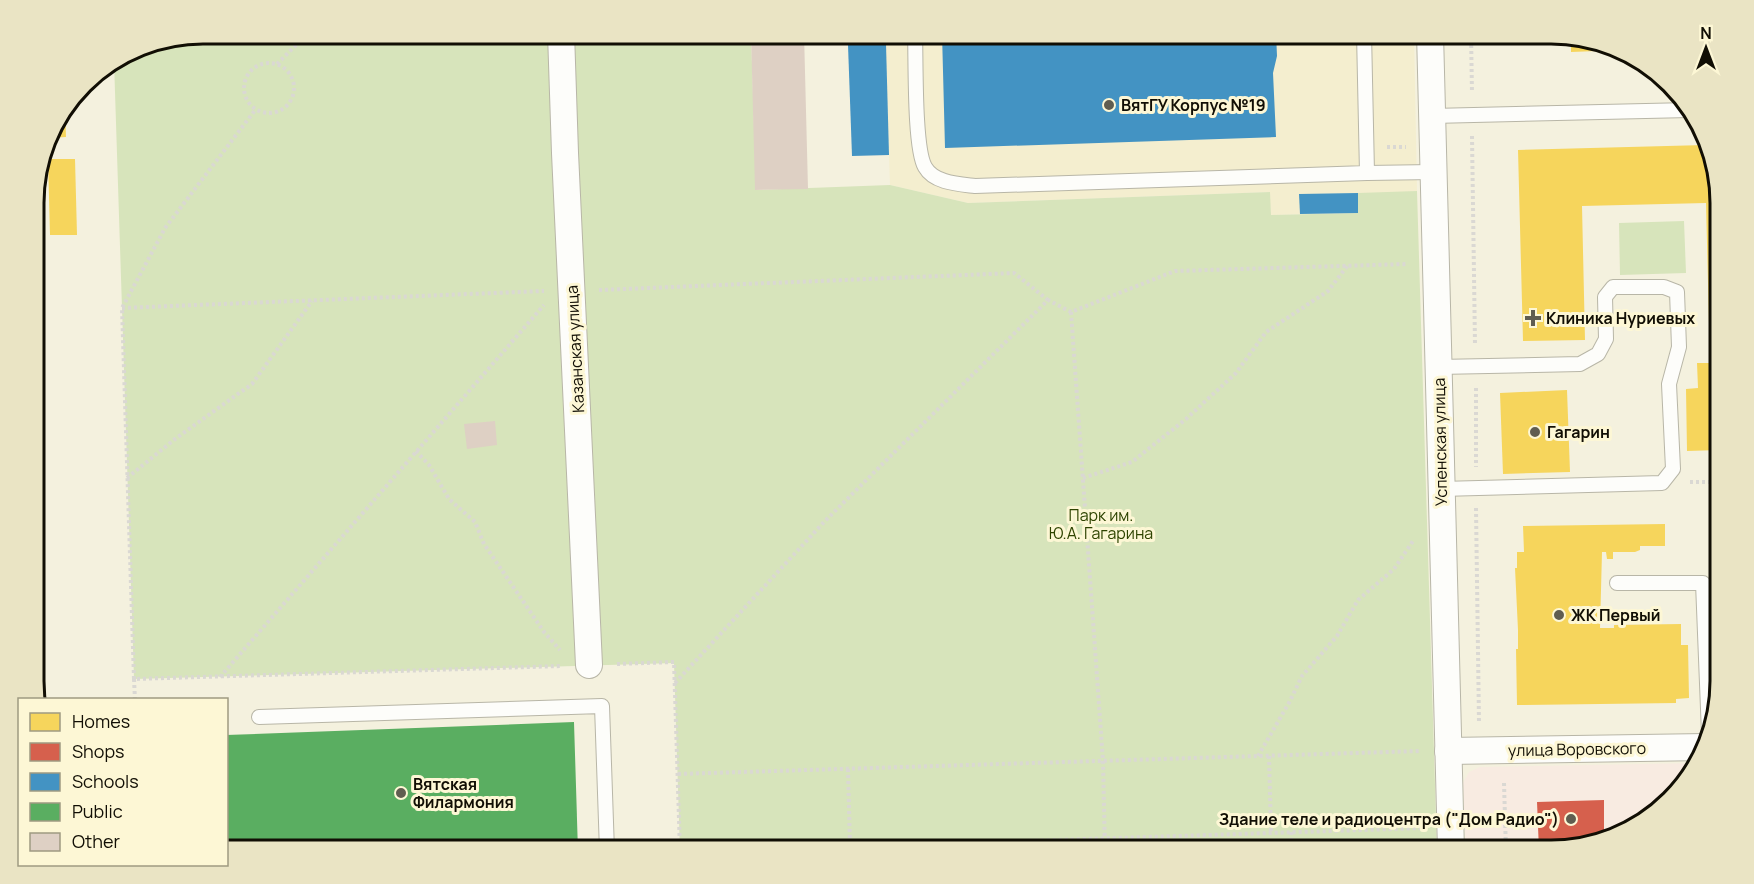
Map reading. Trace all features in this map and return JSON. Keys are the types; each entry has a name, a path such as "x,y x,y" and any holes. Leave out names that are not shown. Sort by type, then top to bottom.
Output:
{"street":[{"name":"Казанская улица","path":"561,44 565,153 564,291 578,661"},
{"name":"Успенская улица","path":"1430,44 1451,840"},
{"name":"улица Воровского","path":"1448,751 1696,747"}],"lane":[{"path":"915,44 919,145 925,168 942,181 975,186 1433,172"},
{"path":"1364,44 1367,173"},
{"path":"1432,116 1681,110"},
{"path":"1438,367 1580,364 1598,354 1606,339 1605,297 1612,287 1664,287 1677,292 1678,347 1669,384 1674,469 1662,483 1441,489"},
{"path":"1617,584 1703,584 1708,706"},
{"path":"259,717 602,706 607,840"}],"path":[{"path":"277,64 297,44"},
{"path":"261,64 277,64 290,74 293,82 291,98 287,105 272,112 256,109 245,97 244,80 254,67 261,64"},
{"path":"134,679 122,308 165,228 256,109"},
{"path":"1367,148 1409,147"},
{"path":"122,308 1014,273 1048,300 1071,312 1175,271 1414,264"},
{"path":"1083,478 1132,462 1186,419 1236,374 1266,332 1328,291 1348,265"},
{"path":"220,677 417,451 564,291"},
{"path":"675,683 824,522 1048,300"},
{"path":"127,478 175,439 252,384 313,301"},
{"path":"1071,312 1103,761 1105,838"},
{"path":"417,451 429,465 449,499 475,522 484,544 544,632 578,661"},
{"path":"1258,756 1302,676 1337,636 1358,600 1394,569 1415,539"},
{"path":"678,774 1448,751"},
{"path":"1269,756 1271,833"},
{"path":"848,768 850,840"},
{"path":"1504,783 1506,840"},
{"path":"1038,840 1425,828"},
{"path":"1291,832 1291,840"}],"shaded area":[{"path":"885,44 1414,44 1417,191 1358,213 1271,215 1269,192 968,203 890,185"},
{"path":"1688,763 1671,786 1640,814 1602,832 1562,840 1466,840 1463,783 1469,772 1480,767"}],"green space":[{"name":"Парк им. Ю.А. Гагарина","path":"192,44 751,44 756,190 890,185 968,203 1270,192 1271,215 1358,213 1358,193 1417,191 1437,840 680,840 674,663 134,679 114,70 152,52"},
{"path":"1684,221 1686,273 1620,275 1619,223"}],"building: Homes":[{"path":"1571,45 1598,51 1571,52"},
{"path":"65,122 66,137 58,137"},
{"path":"1699,145 1709,182 1710,363 1706,203 1582,206 1585,340 1523,341 1518,150"},
{"path":"50,159 75,159 77,235 50,235 48,167"},
{"path":"1697,363 1710,363 1710,450 1687,451 1686,389 1698,388"},
{"name":"Гагарин","path":"1567,390 1570,472 1503,474 1500,393"},
{"name":"ЖК Первый","path":"1665,524 1665,546 1640,546 1640,550 1635,552 1613,552 1613,559 1607,559 1606,552 1602,552 1600,628 1614,628 1614,625 1681,624 1681,645 1688,645 1689,698 1676,699 1676,703 1517,705 1518,630 1515,568 1517,568 1517,552 1524,552 1523,526"}],"building: Shops":[{"name":"Здание теле и радиоцентра (\"Дом Радио\")","path":"1604,800 1604,831 1562,840 1539,840 1537,802"}],"building: Schools":[{"path":"886,44 889,155 852,156 848,45"},
{"name":"ВятГУ Корпус №19","path":"942,44 1276,44 1277,56 1273,73 1276,137 945,148"},
{"path":"1358,193 1358,213 1300,214 1299,194"}],"building: Public":[{"name":"Вятская Филармония","path":"574,722 578,840 228,840 228,735"}],"building: Other":[{"path":"751,44 804,44 808,189 755,190"},
{"path":"495,421 497,445 467,449 464,424"}],"place":[{"name":"ВятГУ Корпус №19","path":"1109,105"},
{"name":"Клиника Нуриевых","path":"1533,318"},
{"name":"Гагарин","path":"1535,432"},
{"name":"ЖК Первый","path":"1559,615"},
{"name":"Вятская Филармония","path":"401,793"},
{"name":"Здание теле и радиоцентра (\"Дом Радио\")","path":"1571,819"}]}
